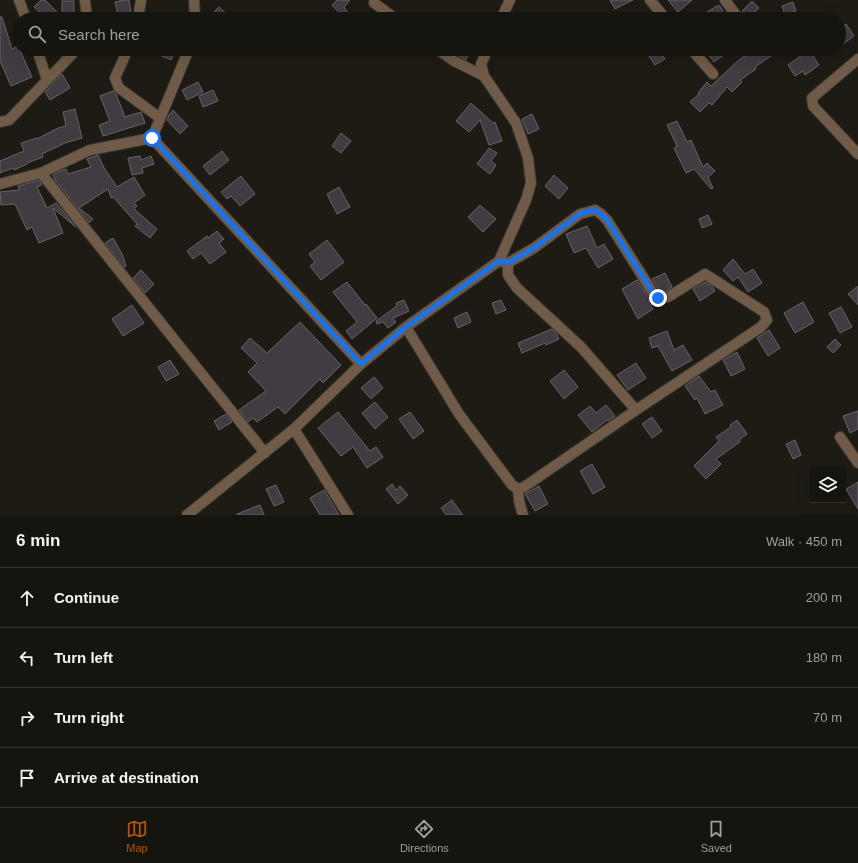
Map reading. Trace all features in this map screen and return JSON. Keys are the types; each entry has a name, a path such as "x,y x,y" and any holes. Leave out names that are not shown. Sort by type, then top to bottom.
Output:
{"street":[{"path":"19,0 23,12"},
{"path":"85,0 86,12"},
{"path":"139,12 141,0"},
{"path":"194,0 195,12"},
{"path":"504,12 510,0"},
{"path":"650,0 660,12"},
{"path":"725,0 734,12"},
{"path":"374,3 386,12"},
{"path":"39,56 48,80"},
{"path":"0,122 9,120 70,56"},
{"path":"125,56 115,78 116,83 119,88 160,118"},
{"path":"152,138 186,56"},
{"path":"447,56 484,76"},
{"path":"484,56 480,64 484,76 516,122 528,158 531,183 504,262 508,275 517,288 581,347 636,410"},
{"path":"697,56 713,74"},
{"path":"858,59 812,98 813,106 858,154"},
{"path":"0,184 41,173 90,150 152,138"},
{"path":"152,138 361,364"},
{"path":"41,173 265,453"},
{"path":"187,515 294,429 361,364 406,327 504,262 534,248 580,214 595,210 607,220 655,296 658,298 661,299 668,297 705,274 764,312 767,320 762,326 524,487 518,489"},
{"path":"406,327 459,414 512,485 518,489"},
{"path":"294,429 348,515"},
{"path":"840,437 858,463"},
{"path":"518,489 519,501 523,515"}],"building":[{"path":"41,0 45,0 57,12 39,12 34,7"},
{"path":"129,0 131,12 117,12 115,2"},
{"path":"337,0 350,0 344,7 347,12 338,12 332,5"},
{"path":"610,0 633,0 615,9"},
{"path":"668,0 692,0 678,12"},
{"path":"62,1 74,1 74,12 62,12"},
{"path":"752,1 759,8 755,12 742,11"},
{"path":"793,2 796,11 784,12 782,6"},
{"path":"717,6 720,6 723,12 707,12"},
{"path":"219,7 224,12 214,12"},
{"path":"0,17 2,17 12,49 12,56 23,56 32,77 11,86 0,61"},
{"path":"846,24 854,36 846,42"},
{"path":"162,56 173,56 171,60"},
{"path":"459,56 467,56 466,60"},
{"path":"649,56 663,56 665,59 655,65"},
{"path":"709,56 722,56 714,62"},
{"path":"745,56 771,56 740,80 742,82 732,92 727,87 712,105 709,103 700,112 690,102 699,94 698,93 707,82 711,86"},
{"path":"801,56 813,56 819,65 805,75 803,71 795,76 788,65"},
{"path":"62,74 70,88 50,100 45,92"},
{"path":"198,82 203,92 187,100 182,90"},
{"path":"213,90 218,101 203,107 199,96"},
{"path":"113,91 116,94 125,117 141,112 145,123 103,136 99,125 110,121 100,96"},
{"path":"471,103 493,123 495,122 502,141 489,145 480,120 469,132 456,121"},
{"path":"75,109 82,138 65,143 42,154 43,157 14,170 13,168 0,173 0,161 24,151 21,143 37,139 58,128 66,126 63,112"},
{"path":"173,110 188,126 180,134 167,120"},
{"path":"532,114 539,129 528,134 522,119"},
{"path":"677,121 687,142 691,140 703,167 707,163 715,171 708,177 713,188 711,189 694,169 686,173 674,148 677,146 667,125"},
{"path":"341,133 351,141 341,153 332,146"},
{"path":"489,148 497,153 491,161 496,165 490,174 477,164"},
{"path":"222,151 229,160 210,175 203,166"},
{"path":"98,155 104,168 117,187 134,177 145,195 134,203 137,206 134,209 157,229 150,238 135,226 137,224 113,197 111,198 108,189 79,208 93,219 89,223 55,180 53,174 66,169 68,174 91,167 87,159"},
{"path":"140,156 141,160 151,156 154,164 142,168 143,173 132,175 128,158"},
{"path":"554,175 568,188 559,199 545,186"},
{"path":"241,176 255,194 240,206 231,196 227,199 221,192"},
{"path":"39,180 42,185 37,187 47,208 56,203 76,227 53,208 63,233 39,243 32,227 27,230 15,204 1,205 0,192 19,190 18,186"},
{"path":"339,187 350,207 337,214 327,194"},
{"path":"480,205 496,219 483,232 468,217"},
{"path":"708,215 712,224 702,228 699,219"},
{"path":"587,226 597,248 604,244 613,259 598,268 586,248 574,253 566,234"},
{"path":"217,231 224,239 219,243 226,252 210,264 201,253 193,259 187,251 207,236 208,238"},
{"path":"113,238 122,254 126,266 124,267 105,243"},
{"path":"327,240 344,262 321,280 310,266 315,262 309,254"},
{"path":"733,259 745,274 753,269 762,283 748,292 738,277 733,281 723,270"},
{"path":"141,270 154,284 145,293 133,278"},
{"path":"665,273 672,287 666,291 660,291 652,279"},
{"path":"637,280 650,300 648,300 653,309 638,319 622,289"},
{"path":"347,282 377,318 352,339 346,331 357,322 333,292"},
{"path":"705,282 712,286 715,291 700,301 693,289"},
{"path":"858,286 858,305 848,294"},
{"path":"404,300 409,311 393,318 396,322 388,328 383,322 377,324 376,321 397,306 396,303"},
{"path":"501,300 506,310 496,314 492,303"},
{"path":"803,302 814,322 795,333 784,313"},
{"path":"132,305 144,323 123,336 112,319"},
{"path":"841,307 852,327 840,333 829,313"},
{"path":"467,312 471,322 458,328 454,318"},
{"path":"300,322 341,365 323,383 320,379 285,414 278,407 257,422 253,418 248,422 239,410 266,391 248,372 257,363 241,348 250,338 267,353"},
{"path":"552,329 559,339 546,345 545,343 522,353 518,343"},
{"path":"769,330 780,348 768,356 757,338"},
{"path":"667,331 674,350 683,345 692,360 672,371 658,346 652,348 649,338"},
{"path":"835,339 841,345 833,353 827,347"},
{"path":"737,352 745,369 731,376 723,360"},
{"path":"170,360 179,374 166,381 158,367"},
{"path":"636,363 646,378 628,390 617,375"},
{"path":"564,370 578,387 564,399 550,381"},
{"path":"699,376 711,392 715,390 723,405 705,414 697,398 695,400 685,386"},
{"path":"374,377 383,388 371,399 361,388"},
{"path":"375,402 388,417 375,429 362,413"},
{"path":"606,405 615,416 608,421 607,420 592,432 578,415 590,406 596,413"},
{"path":"858,411 858,429 850,433 843,416"},
{"path":"338,412 370,451 376,447 383,457 367,468 353,447 341,456 318,428"},
{"path":"410,412 424,431 413,439 399,419"},
{"path":"226,414 232,422 219,430 214,421"},
{"path":"652,417 662,431 652,438 642,424"},
{"path":"737,420 747,434 739,440 740,442 716,459 721,464 706,479 694,466 719,441 716,437 731,427 730,425"},
{"path":"795,440 801,455 793,459 786,444"},
{"path":"592,464 605,487 593,494 580,471"},
{"path":"858,482 858,509 846,489"},
{"path":"392,484 396,490 400,486 408,495 398,504 386,489"},
{"path":"276,485 284,502 274,506 266,489"},
{"path":"539,486 548,504 535,511 525,494"},
{"path":"324,490 339,515 320,515 310,498"},
{"path":"452,500 463,515 446,515 441,508"},
{"path":"260,505 264,515 237,515 237,514"}],"route":[{"path":"152,138 361,364 406,327 499,261 508,263 534,248 580,214 588,211 595,210 607,220 655,296 658,298"}]}
